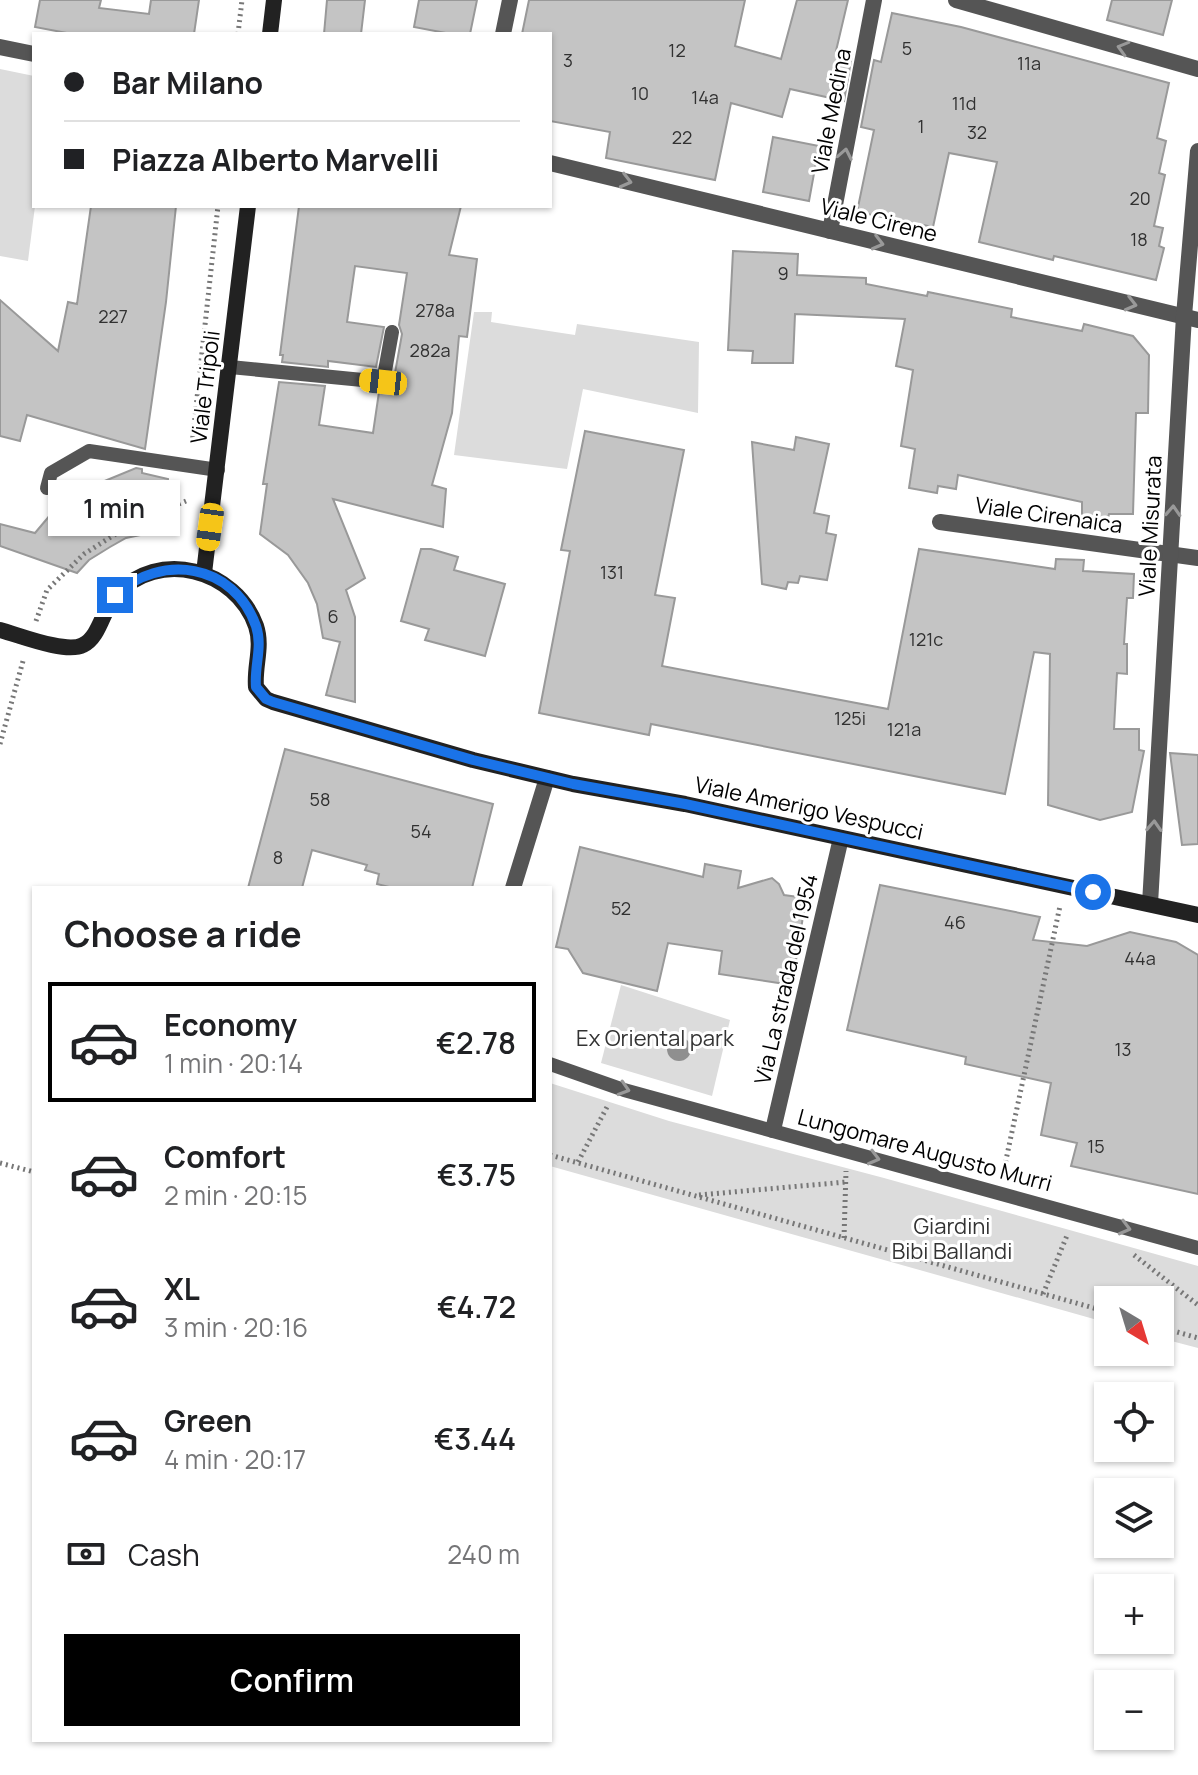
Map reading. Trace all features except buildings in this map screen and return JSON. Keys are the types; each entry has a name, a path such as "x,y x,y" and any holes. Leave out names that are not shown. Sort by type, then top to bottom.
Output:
{"street":[{"path":"270,32 274,0"},
{"path":"503,32 510,0"},
{"name":"Viale Medina","path":"830,231 874,0"},
{"path":"956,0 1198,69"},
{"path":"0,47 32,54"},
{"name":"Viale Misurata","path":"1150,904 1170,554 1191,318 1198,151"},
{"name":"Viale Cirene","path":"552,163 1191,318"},
{"name":"Viale Tripoli","path":"204,573 248,208"},
{"name":"Viale Cirenaica","path":"940,522 1198,558"},
{"path":"0,630 73,648 87,643 103,611 125,586 164,569 204,573"},
{"name":"Viale Amerigo Vespucci","path":"204,573 224,583 244,603 256,627 260,653 256,687 273,702 473,760 547,778 1198,915"},
{"path":"514,886 547,778"},
{"name":"Via La strada del 1954","path":"773,1130 841,838"}],"lane":[{"path":"230,367 383,382 392,332"},
{"path":"47,488 51,473 89,451 218,470"},
{"name":"Lungomare Augusto Murri","path":"552,1065 624,1090 1198,1248"}],"path":[{"path":"238,32 242,0"},
{"path":"186,501 218,208"},
{"path":"0,744 47,590 84,554 133,523 186,501 213,508"},
{"path":"999,1193 1064,886"},
{"path":"578,1162 611,1099"},
{"path":"552,1156 1094,1308"},
{"path":"844,1238 846,1162"},
{"path":"0,1163 32,1171"},
{"path":"696,1195 846,1182"},
{"path":"1043,1294 1072,1225"},
{"path":"1131,1253 1198,1305"},
{"path":"1174,1331 1198,1338"}],"green space":[{"path":"0,69 32,76 32,208 35,208 28,261 0,256"},
{"path":"474,312 492,312 491,322 575,335 577,324 699,342 698,413 583,389 567,469 454,455"},
{"name":"Ex Oriental park","path":"621,985 730,1020 712,1096 601,1063"},
{"name":"Giardini Bibi Ballandi","path":"552,1084 669,1121 1198,1266 1198,1348 1174,1342 1174,1286 1094,1286 1094,1319 552,1167"}],"route":[{"path":"115,595 125,586 164,569 204,573 224,583 244,603 256,627 260,653 256,687 260,694 273,702 473,760 573,784 685,804 1093,892"}]}
